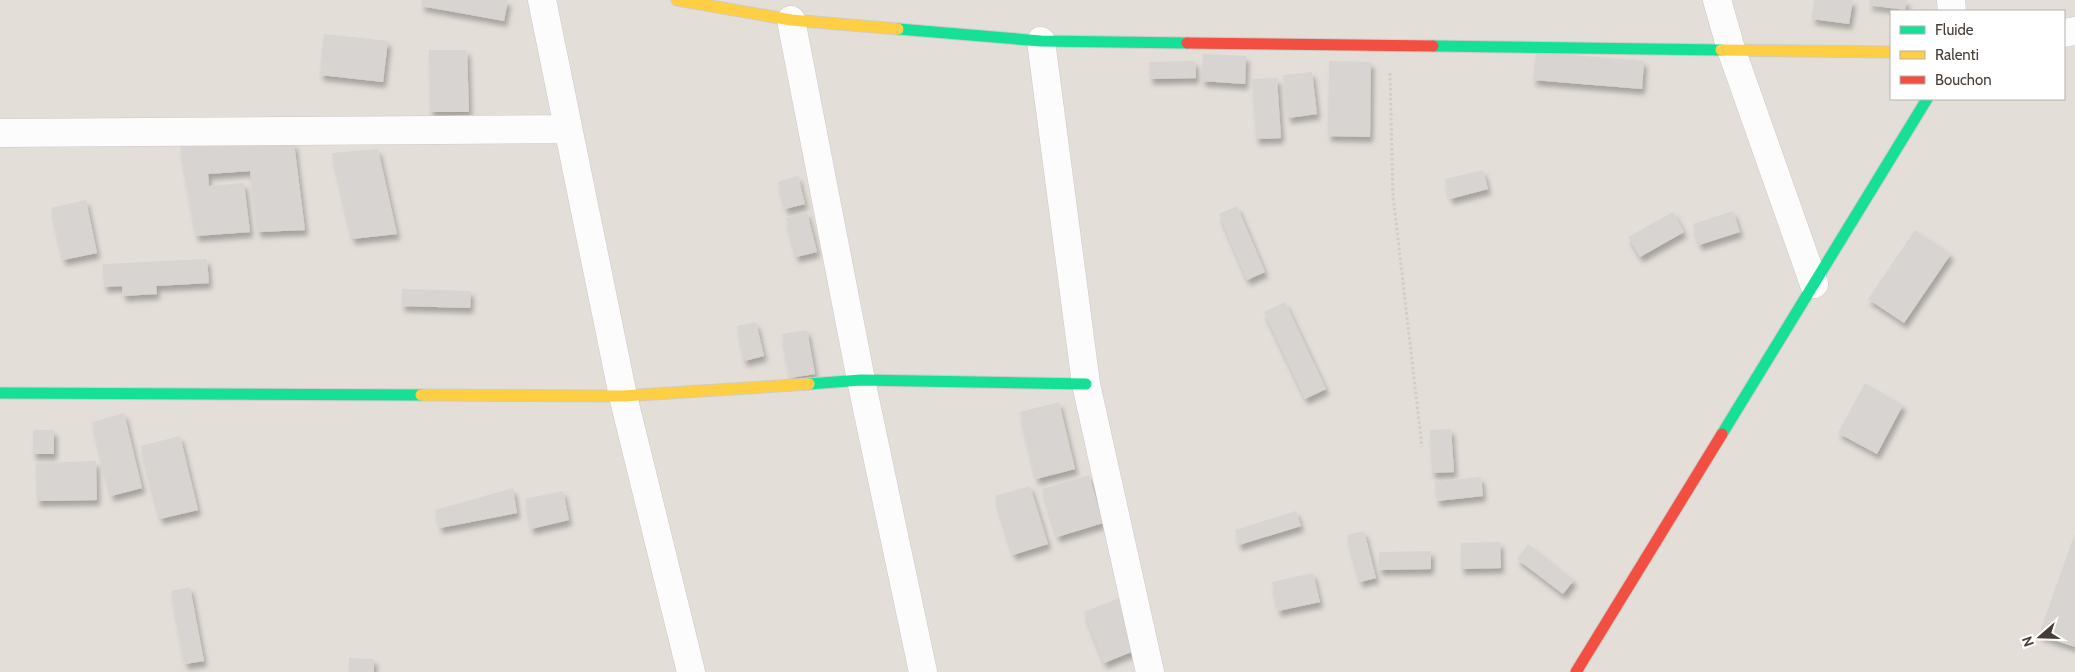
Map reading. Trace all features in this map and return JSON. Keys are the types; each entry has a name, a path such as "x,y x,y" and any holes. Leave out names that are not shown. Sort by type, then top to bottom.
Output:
{"street":[{"path":"542,0 622,396 691,672"},
{"path":"677,0 748,6 791,20 1042,41 1890,52"},
{"path":"1718,0 1731,49 1814,284"},
{"path":"791,20 861,380 923,672"},
{"path":"1042,41 1086,384 1150,672"},
{"path":"1576,672 1926,100"},
{"path":"0,133 568,129"},
{"path":"0,393 622,396 861,380 1086,384"}],"path":[{"path":"1389,45 1393,196 1422,448"}],"shaded area":[{"path":"0,0 2075,0 2075,672 0,672"}],"building":[{"path":"422,0 508,0 504,21 421,6"},
{"path":"1814,0 1853,0 1849,24 1812,19"},
{"path":"1870,0 1907,0 1905,10 1869,5"},
{"path":"324,34 388,41 383,82 320,75"},
{"path":"429,50 467,50 469,112 430,112"},
{"path":"1536,52 1644,61 1642,89 1533,80"},
{"path":"1203,54 1246,56 1245,84 1202,81"},
{"path":"1195,61 1196,78 1150,79 1149,62"},
{"path":"1329,61 1371,62 1370,137 1328,136"},
{"path":"1312,72 1317,114 1288,118 1283,75"},
{"path":"1277,78 1281,138 1256,139 1252,79"},
{"path":"294,143 305,230 258,232 250,171 208,174 209,186 244,183 250,232 196,236 180,146"},
{"path":"378,149 397,234 352,239 332,153"},
{"path":"1483,170 1488,189 1450,199 1445,179"},
{"path":"798,176 805,204 785,209 778,182"},
{"path":"86,200 97,253 63,260 51,208"},
{"path":"1237,206 1265,272 1247,280 1219,214"},
{"path":"1733,211 1740,232 1699,245 1693,224"},
{"path":"807,212 817,252 796,257 786,218"},
{"path":"1673,212 1684,232 1640,257 1628,237"},
{"path":"1915,230 1951,254 1904,323 1868,299"},
{"path":"207,259 209,283 156,286 157,294 123,296 122,286 104,287 103,264"},
{"path":"402,289 471,291 470,308 402,306"},
{"path":"1285,302 1326,389 1305,399 1264,312"},
{"path":"756,322 764,356 744,361 737,326"},
{"path":"807,330 815,374 790,378 782,334"},
{"path":"1865,383 1903,405 1877,454 1838,433"},
{"path":"1059,402 1075,469 1036,479 1020,412"},
{"path":"124,413 142,488 111,496 92,422"},
{"path":"1451,429 1454,472 1432,473 1430,430"},
{"path":"33,430 54,430 54,454 33,454"},
{"path":"180,436 198,510 160,519 141,446"},
{"path":"96,461 97,500 37,501 36,463"},
{"path":"1089,475 1103,523 1057,537 1042,489"},
{"path":"1481,477 1483,496 1437,501 1435,482"},
{"path":"1030,486 1048,544 1013,555 995,496"},
{"path":"513,488 517,513 440,528 435,510"},
{"path":"563,491 569,520 531,529 525,499"},
{"path":"1296,511 1301,526 1239,545 1235,530"},
{"path":"1364,531 1376,578 1360,582 1347,535"},
{"path":"2075,533 2075,647 2039,635"},
{"path":"1500,542 1501,568 1461,569 1461,543"},
{"path":"1528,544 1574,580 1563,594 1517,559"},
{"path":"1431,551 1431,569 1379,570 1379,552"},
{"path":"1313,573 1320,602 1278,611 1272,582"},
{"path":"190,587 204,661 185,664 171,591"},
{"path":"1119,598 1139,649 1104,663 1084,612"},
{"path":"349,658 374,659 374,672 349,672"}],"traffic: fast":[{"path":"898,29 1041,41 1187,43"},
{"path":"1433,46 1721,50"},
{"path":"1722,434 1926,100"},
{"path":"809,384 861,380 1086,384"},
{"path":"0,393 421,395"}],"traffic: slow":[{"path":"677,0 791,20 898,29"},
{"path":"1721,50 1890,52"},
{"path":"421,395 623,396 809,384"}],"traffic: jam":[{"path":"1187,43 1433,46"},
{"path":"1576,672 1722,434"}]}
